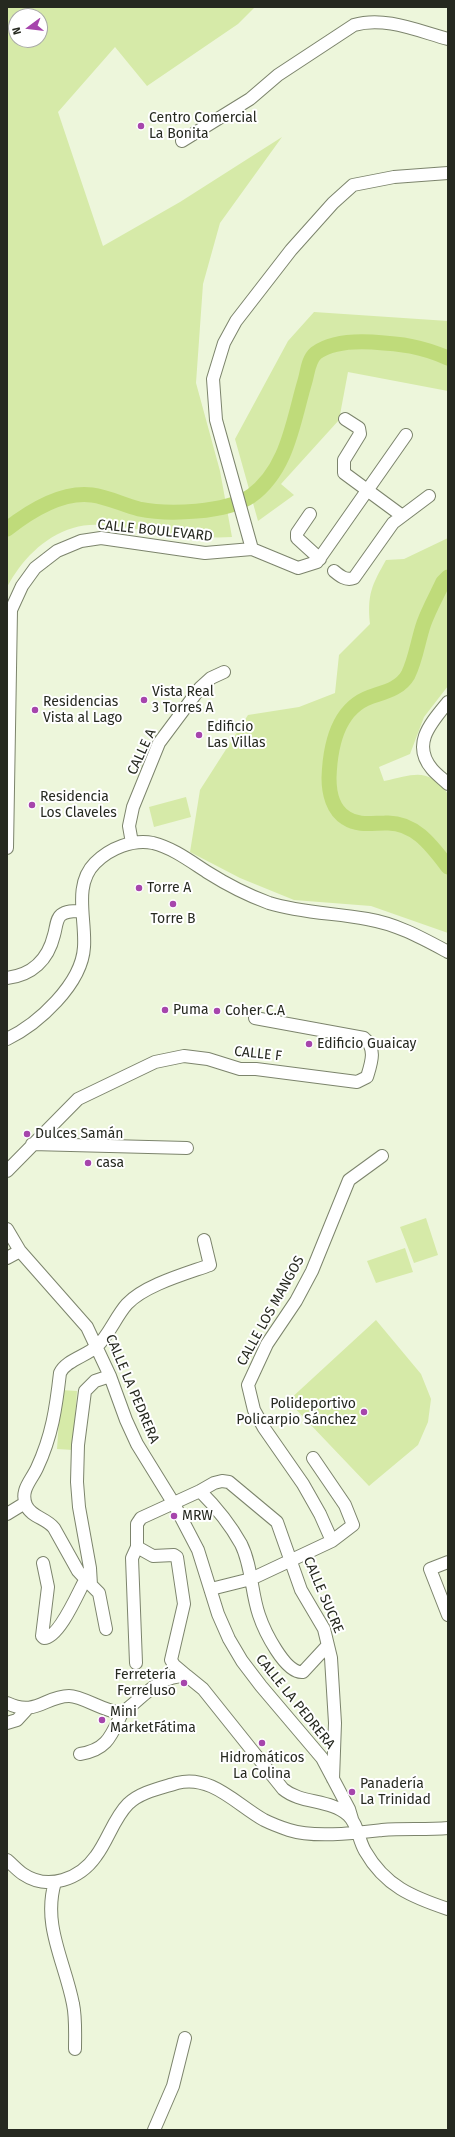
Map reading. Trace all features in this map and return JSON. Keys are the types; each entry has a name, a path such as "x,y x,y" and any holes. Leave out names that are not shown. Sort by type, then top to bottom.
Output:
{"street":[{"path":"182,141 250,99 276,72 354,25 368,21 382,21 448,39"},
{"path":"406,435 320,559 312,565 298,568 252,549 246,523 231,476 216,420 213,379 224,343 236,321 291,250 333,202 353,185 386,178 448,173"},
{"path":"345,419 359,428 360,434 344,460 343,470 345,474 401,515"},
{"path":"334,571 348,579 354,578 383,535 401,515 429,496"},
{"path":"310,514 297,533 297,538 320,559"},
{"name":"CALLE BOULEVARD","path":"7,848 11,610 22,586 35,568 57,551 81,541 101,538 183,552 205,553 252,549"},
{"name":"CALLE A","path":"132,843 129,826 133,807 159,743 200,688 212,678 224,672"},
{"path":"448,702 426,733 422,746 424,759 433,771 448,784"},
{"path":"7,1039 35,1022 70,984 84,949 82,911 84,883 90,869 104,856 132,843 153,843 170,849 217,878 268,902 311,912 355,917 385,923 414,933 448,952"},
{"path":"7,978 30,971 44,959 54,937 57,922 61,915 68,912 82,911"},
{"name":"CALLE F","path":"7,1171 78,1099 154,1062 184,1056 208,1059 240,1069 256,1069 357,1082 367,1078 372,1061 371,1047 364,1038 255,1018"},
{"path":"32,1144 187,1148"},
{"name":"CALLE LOS MANGOS","path":"332,1541 320,1514 303,1484 264,1428 254,1410 248,1384 267,1344 296,1301 312,1271 349,1180 382,1156"},
{"name":"CALLE LA PEDRERA","path":"7,1230 20,1251 87,1327 98,1346 126,1420 137,1444 174,1504 198,1550 218,1614 242,1661 261,1686 322,1758 349,1809 365,1852 390,1882 416,1898 448,1909"},
{"path":"106,1629 99,1592 88,1582 49,1522 30,1511 25,1503 24,1491 36,1470 52,1428 61,1371 66,1366 98,1346 127,1304 136,1297 148,1290 210,1265 204,1240"},
{"path":"7,1258 20,1251"},
{"path":"43,1564 48,1587 42,1636 44,1638 53,1635 88,1582 90,1568 79,1507 77,1482 78,1445 85,1391 95,1381 110,1376"},
{"path":"211,1589 251,1579 332,1541 353,1525 345,1505 313,1458"},
{"name":"CALLE SUCRE","path":"137,1547 137,1524 140,1520 214,1483 222,1481 229,1482 248,1500 270,1514 277,1522 302,1590 324,1629 331,1658 335,1723 333,1780"},
{"path":"200,1491 240,1544 247,1560 259,1615 278,1652 293,1671 303,1672 328,1645"},
{"path":"7,1514 25,1503"},
{"path":"136,1663 132,1558 137,1547 150,1556 174,1555 177,1557 184,1604 171,1660 174,1665 203,1689 283,1788 290,1794 337,1808 352,1820"},
{"path":"448,1562 430,1569 448,1615"},
{"path":"80,1754 94,1751 105,1743 113,1733 122,1713 164,1679 187,1676"},
{"path":"7,1703 18,1708 28,1708 71,1696 105,1710 122,1713"},
{"path":"7,1723 19,1719 28,1708"},
{"path":"7,1860 22,1874 30,1878 47,1882 55,1882 76,1875 87,1867 97,1855 128,1804 151,1791 180,1782 204,1785 224,1792 262,1819 291,1831 359,1834 382,1830 448,1828"},
{"path":"55,1882 50,1897 53,1933 73,2004 76,2049"},
{"path":"154,2130 173,2086 185,2038"}],"green space":[{"path":"7,7 255,7 238,24 147,86 115,47 58,112 103,246 180,202 282,137 220,223 203,284 196,383 220,471 232,537 168,534 101,525 80,526 52,537 26,559 7,587"},
{"path":"314,312 448,321 448,391 348,372 339,420 281,484 294,495 258,521 235,439 288,341"},
{"path":"448,538 448,686 424,717 410,754 379,767 384,781 412,775 426,776 433,779 448,794 448,933 371,906 294,900 240,878 190,852 200,790 248,715 299,707 335,693 339,655 370,624 370,597 377,576 386,560 404,559"},
{"path":"186,797 191,817 154,827 149,807"},
{"path":"426,1218 438,1255 414,1263 400,1227"},
{"path":"405,1248 413,1272 376,1283 367,1261"},
{"name":"Polideportivo Policarpio Sánchez","path":"376,1320 421,1374 431,1399 428,1422 418,1445 369,1486 288,1401"},
{"path":"61,1390 77,1391 73,1450 57,1449"}],"waterway":[{"path":"7,529 36,509 58,499 69,496 92,495 110,499 139,509 165,512 212,509 240,502 251,496 263,485 281,458 292,428 310,362 316,353 336,344 365,342 411,346 448,358"},
{"path":"448,577 443,582 426,618 413,663 405,680 396,687 359,703 350,710 343,720 338,730 331,754 329,778 330,789 335,806 346,818 351,821 365,824 395,823 405,826 429,843 448,867"}],"place":[{"name":"Centro Comercial La Bonita","path":"141,126"},
{"name":"Vista Real 3 Torres A","path":"144,700"},
{"name":"Residencias Vista al Lago","path":"35,710"},
{"name":"Edificio Las Villas","path":"199,735"},
{"name":"Residencia Los Claveles","path":"32,805"},
{"name":"Torre A","path":"139,888"},
{"name":"Torre B","path":"173,904"},
{"name":"Puma","path":"165,1010"},
{"name":"Coher C.A","path":"217,1011"},
{"name":"Edificio Guaicay","path":"309,1044"},
{"name":"Dulces Samán","path":"27,1134"},
{"name":"casa","path":"88,1163"},
{"name":"Polideportivo Policarpio Sánchez","path":"364,1412"},
{"name":"MRW","path":"174,1516"},
{"name":"Ferretería Ferreluso","path":"184,1683"},
{"name":"Mini MarketFátima","path":"102,1720"},
{"name":"Hidromáticos La Colina","path":"262,1743"},
{"name":"Panadería La Trinidad","path":"352,1792"}]}
